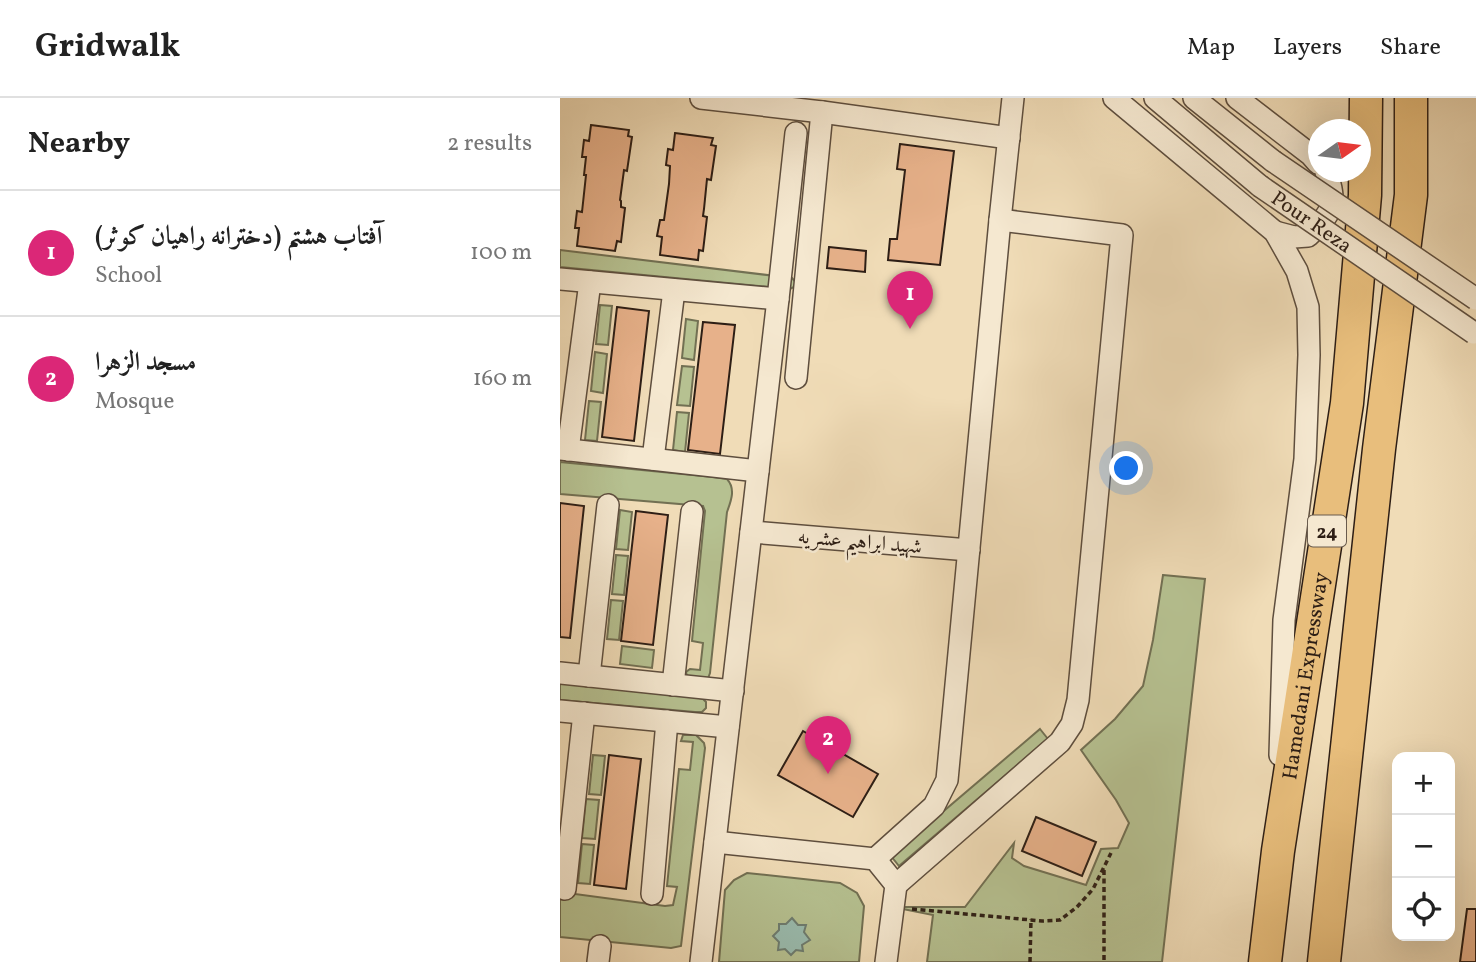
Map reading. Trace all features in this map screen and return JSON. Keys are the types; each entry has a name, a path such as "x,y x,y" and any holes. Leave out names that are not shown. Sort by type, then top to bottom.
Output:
{"highway":[{"name":"Hamedani Expressway","path":"1265,962 1278,851 1348,402 1365,195 1366,98"},
{"name":"Hamedani Expressway","path":"1324,962 1379,449 1410,195 1411,98"}],"street":[{"path":"701,98 1009,138"},
{"path":"1114,98 1275,232 1297,271 1308,307 1305,459 1284,620 1278,851"},
{"name":"Pour Reza","path":"1156,98 1260,186 1475,334"},
{"name":"Pour Reza","path":"1194,98 1273,161 1476,299"},
{"path":"1237,98 1308,153"},
{"path":"875,859 934,806 947,780 999,220 1015,102"},
{"path":"796,378 822,112"},
{"path":"701,962 796,133"},
{"path":"1275,232 1294,237 1308,236 1326,219 1333,191 1330,182"},
{"path":"886,962 896,885 1060,742 1072,724 1079,700 1122,235 999,220"},
{"path":"560,279 778,299"},
{"path":"590,282 564,450 758,471"},
{"path":"653,459 674,290"},
{"path":"589,676 608,505"},
{"path":"673,685 692,512"},
{"name":"شهید ابراهیم عشریه","path":"751,532 969,550"},
{"path":"560,673 733,691"},
{"path":"560,711 728,727"},
{"path":"565,889 584,713"},
{"path":"652,894 667,721"},
{"path":"715,842 875,859 896,885"}],"path":[{"path":"893,907 1060,920 1077,907 1093,889 1111,853"},
{"path":"1104,868 1104,962"},
{"path":"1030,962 1031,919"}],"green space":[{"path":"560,250 792,278 798,285 790,289 560,267"},
{"path":"600,305 612,306 608,345 596,344"},
{"path":"686,319 698,321 694,360 682,358"},
{"path":"595,352 607,354 603,393 591,391"},
{"path":"682,366 694,367 690,406 677,405"},
{"path":"589,401 601,402 597,441 585,440"},
{"path":"677,412 689,413 685,452 673,450"},
{"path":"560,462 713,477 727,479 730,483 732,495 727,512 707,681 687,677 686,672 690,669 700,670 703,643 692,641 705,511 703,506 560,494"},
{"path":"620,510 632,512 628,550 616,549"},
{"path":"616,555 628,556 624,595 612,594"},
{"path":"1163,575 1205,579 1162,962 927,962 933,915 893,907 965,907 1014,843 1012,858 1024,866 1086,885 1101,849 1118,848 1129,823 1081,750 1115,719 1143,686"},
{"path":"611,600 623,601 619,640 607,639"},
{"path":"622,646 654,650 652,668 620,664"},
{"path":"560,683 695,697 706,702 706,708 702,712 695,712 560,700"},
{"path":"1040,729 1048,739 899,866 891,856"},
{"path":"683,735 696,735 705,748 681,946 671,948 560,937 560,892 673,905 677,887 667,886 679,769 690,770 693,742 681,741"},
{"path":"593,755 605,756 601,795 589,794"},
{"path":"586,799 599,800 595,839 582,838"},
{"path":"582,844 594,845 590,884 578,883"},
{"path":"747,873 840,883 857,893 864,906 859,962 719,962 725,890 734,880"}],"shaded area":[{"path":"792,918 798,925 806,925 804,932 810,940 802,945 803,951 796,950 791,955 785,949 778,950 779,942 773,936 779,930 779,924 786,924"}],"building":[{"path":"591,125 629,130 628,136 632,137 620,200 621,207 625,208 621,242 617,241 615,251 577,246 577,211 582,212 586,175 586,157 582,157 584,140 589,141"},
{"path":"675,133 713,138 711,145 716,146 711,180 707,179 703,216 707,217 703,251 699,250 698,260 660,255 662,237 657,236 660,220 664,220 669,184 670,166 666,165 668,149 673,150"},
{"path":"900,144 954,151 940,265 888,260 890,239 897,239 905,170 897,169"},
{"path":"829,247 866,251 865,272 827,268"},
{"path":"617,307 649,311 634,441 602,437"},
{"path":"703,322 735,325 720,454 688,450"},
{"path":"560,503 584,506 570,638 560,637"},
{"path":"636,511 668,515 653,645 621,641"},
{"path":"803,731 878,774 853,817 778,775"},
{"path":"609,755 641,759 626,889 594,885"},
{"path":"1036,817 1096,842 1082,876 1022,851"},
{"path":"1467,909 1476,909 1476,962 1460,962"}],"place":[{"name":"آفتاب هشتم (دخترانه راهیان کوثر)","path":"910,329"},
{"name":"مسجد الزهرا","path":"828,774"}]}
